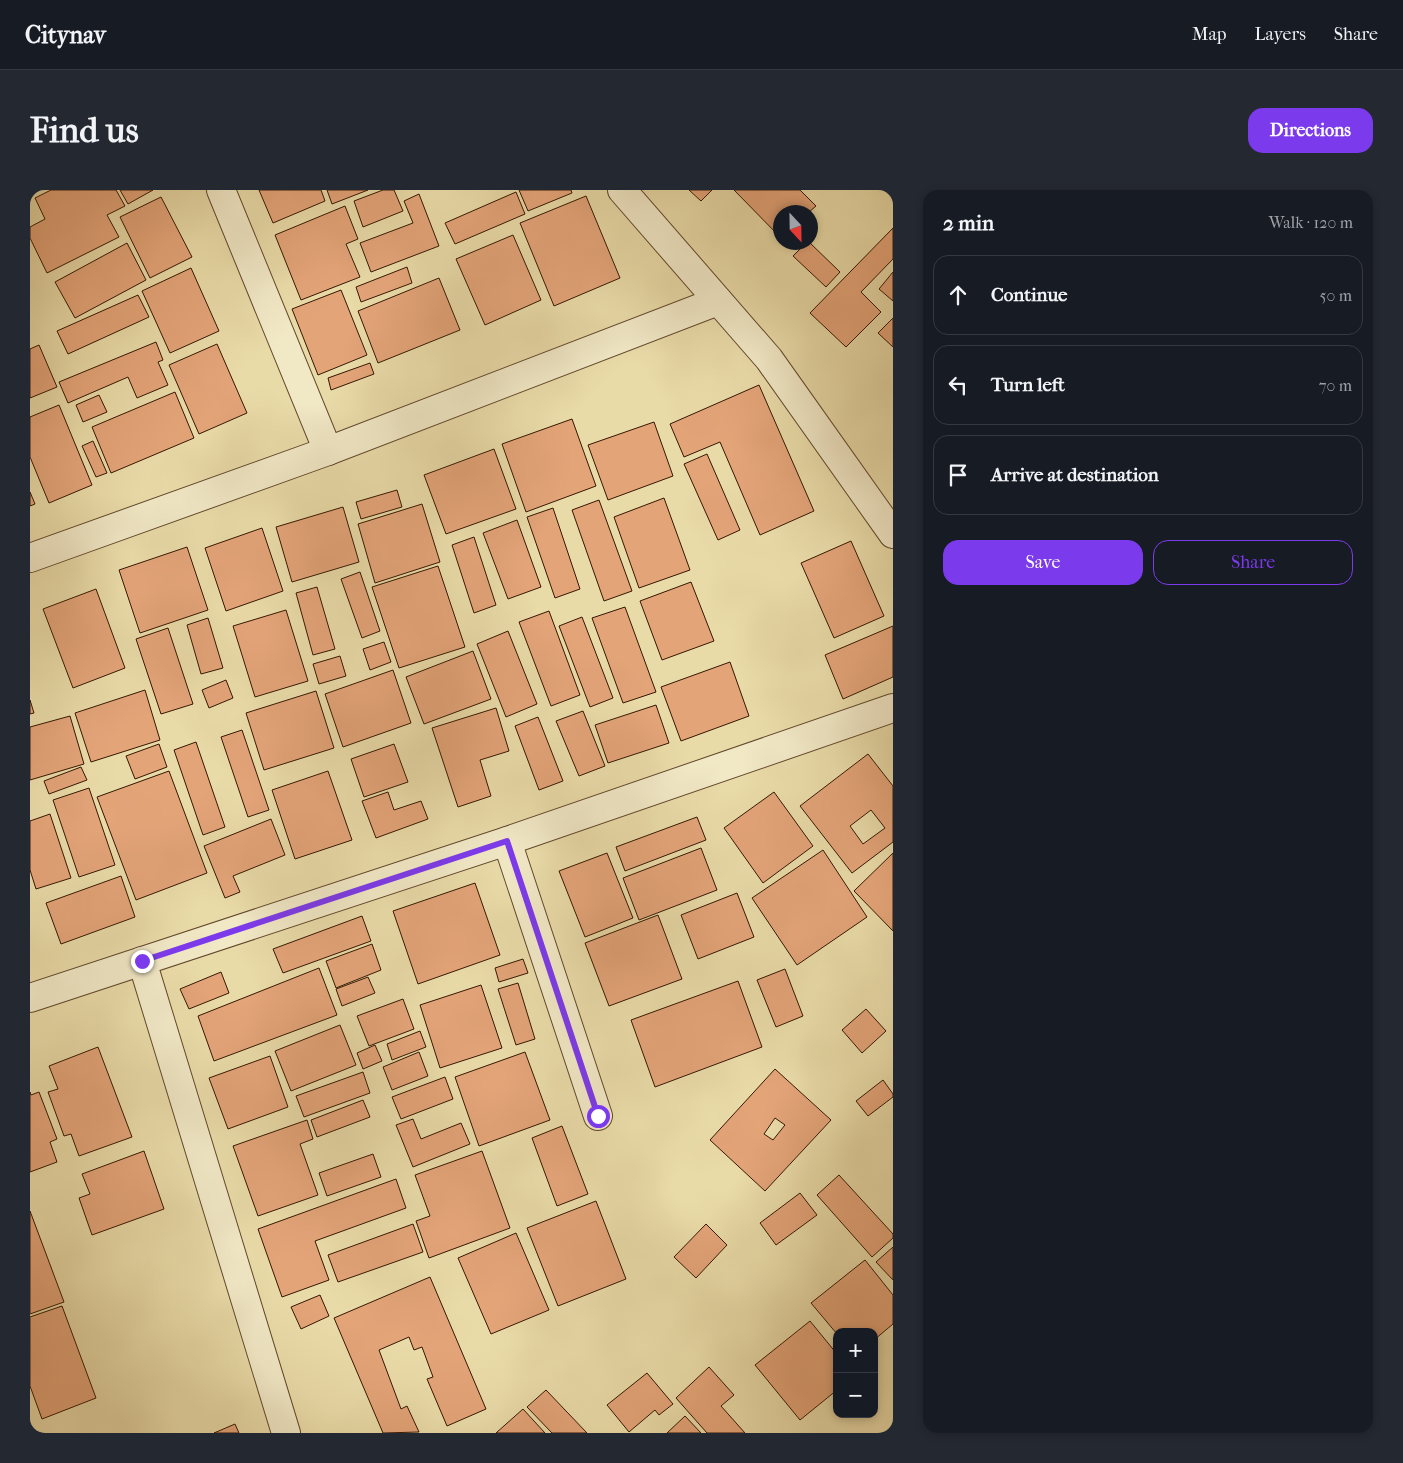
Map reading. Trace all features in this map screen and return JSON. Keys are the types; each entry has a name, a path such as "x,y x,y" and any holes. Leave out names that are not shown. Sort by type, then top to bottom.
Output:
{"street":[{"path":"221,190 328,451"},
{"path":"622,190 769,360 893,534"},
{"path":"30,558 328,451 718,301"},
{"path":"30,998 507,841 893,708"},
{"path":"507,841 598,1116"},
{"path":"142,961 286,1433"}],"building":[{"path":"51,190 116,190 125,206 107,215 119,237 47,273 30,238 30,227 45,219 35,198"},
{"path":"120,190 153,190 128,204"},
{"path":"259,190 321,190 325,201 273,223"},
{"path":"327,190 368,190 332,204"},
{"path":"383,190 394,190 403,211 363,227 354,201"},
{"path":"519,190 571,190 572,193 528,211"},
{"path":"689,190 712,190 701,201"},
{"path":"734,190 800,190 815,205 773,205 773,230"},
{"path":"516,192 525,214 455,244 445,223"},
{"path":"419,194 439,246 371,272 360,243 413,223 404,201"},
{"path":"586,196 620,278 554,306 520,223"},
{"path":"161,197 192,257 150,278 120,217"},
{"path":"345,206 358,239 346,244 360,277 301,300 275,235"},
{"path":"893,228 893,259 861,292 881,312 846,347 810,313"},
{"path":"513,235 541,300 485,325 456,259"},
{"path":"127,243 146,280 75,318 55,282"},
{"path":"799,250 817,250 840,272 826,287 793,256"},
{"path":"407,267 412,283 361,302 356,287"},
{"path":"191,268 219,331 170,353 142,291"},
{"path":"893,272 893,301 879,289"},
{"path":"439,278 460,330 378,363 358,311"},
{"path":"341,290 367,355 318,375 292,309"},
{"path":"138,295 149,317 68,354 57,331"},
{"path":"893,318 893,347 878,333"},
{"path":"156,342 163,360 158,362 168,385 137,398 128,377 68,403 59,382"},
{"path":"217,344 247,413 199,434 169,365"},
{"path":"39,345 57,387 30,398 30,349"},
{"path":"370,363 374,374 331,390 328,378"},
{"path":"759,385 814,511 760,535 720,442 684,457 670,424"},
{"path":"175,392 194,438 111,473 92,427"},
{"path":"99,395 107,412 83,422 76,405"},
{"path":"59,405 92,485 49,503 30,457 30,417"},
{"path":"572,419 596,486 526,512 502,444"},
{"path":"654,422 673,476 608,500 588,445"},
{"path":"93,441 107,473 96,477 82,446"},
{"path":"494,449 516,509 446,534 424,475"},
{"path":"707,454 740,530 718,540 684,464"},
{"path":"397,490 402,507 361,519 356,502"},
{"path":"30,492 35,504 30,506"},
{"path":"664,498 690,570 639,588 614,517"},
{"path":"599,500 632,591 604,601 572,510"},
{"path":"422,504 440,562 375,583 358,524"},
{"path":"343,507 359,562 292,582 276,527"},
{"path":"553,508 580,589 555,598 527,517"},
{"path":"517,520 541,587 508,599 483,533"},
{"path":"262,528 283,591 226,611 205,548"},
{"path":"474,537 496,605 474,613 452,545"},
{"path":"851,541 884,616 834,638 801,563"},
{"path":"187,547 208,610 140,633 119,570"},
{"path":"438,566 465,647 399,668 372,587"},
{"path":"360,572 380,631 362,638 341,579"},
{"path":"691,582 714,641 662,660 640,601"},
{"path":"317,587 335,649 313,655 296,593"},
{"path":"96,589 125,668 73,688 43,609"},
{"path":"625,607 656,692 623,703 592,618"},
{"path":"286,610 308,681 255,697 233,626"},
{"path":"549,611 580,695 551,706 519,622"},
{"path":"582,617 613,698 590,707 559,626"},
{"path":"208,618 223,668 201,674 187,625"},
{"path":"893,626 893,677 843,699 825,655"},
{"path":"168,628 193,704 161,714 136,639"},
{"path":"508,631 537,704 506,717 477,644"},
{"path":"384,642 391,662 370,670 363,649"},
{"path":"473,651 491,699 424,724 406,677"},
{"path":"340,656 346,676 319,684 313,664"},
{"path":"730,662 749,716 681,741 661,687"},
{"path":"393,670 411,723 343,747 325,694"},
{"path":"226,680 233,698 209,708 202,690"},
{"path":"145,690 160,740 91,762 75,713"},
{"path":"316,691 334,748 264,770 246,713"},
{"path":"30,700 34,713 30,714"},
{"path":"656,705 669,743 608,763 595,725"},
{"path":"496,708 509,751 480,760 491,796 458,807 432,728"},
{"path":"583,711 605,766 579,776 556,721"},
{"path":"70,716 84,764 30,780 30,727"},
{"path":"538,717 563,781 539,790 515,726"},
{"path":"242,730 269,810 248,817 221,737"},
{"path":"196,742 225,827 203,835 174,750"},
{"path":"159,744 167,767 135,779 126,756"},
{"path":"394,744 408,782 364,797 351,759"},
{"path":"868,754 893,786 893,842 852,873 800,806","holes":["871,810 885,828 863,844 850,826"]},
{"path":"81,767 87,780 49,794 44,781"},
{"path":"169,771 207,873 136,900 97,797"},
{"path":"328,771 352,840 295,859 272,790"},
{"path":"89,788 115,865 79,877 53,800"},
{"path":"388,792 394,810 421,801 428,819 376,838 362,801"},
{"path":"774,792 813,846 763,883 724,828"},
{"path":"50,814 71,878 36,889 30,870 30,821"},
{"path":"697,817 706,840 625,871 616,847"},
{"path":"271,819 285,855 233,876 240,892 225,898 204,846"},
{"path":"701,848 717,890 639,920 623,878"},
{"path":"823,850 867,917 797,965 752,898"},
{"path":"607,853 633,918 585,937 559,871"},
{"path":"893,853 893,931 854,891"},
{"path":"121,876 135,917 61,944 46,903"},
{"path":"475,883 500,955 418,984 393,911"},
{"path":"737,893 754,937 698,959 681,915"},
{"path":"658,915 682,979 609,1006 585,943"},
{"path":"362,916 371,941 283,973 273,949"},
{"path":"372,944 381,970 336,988 326,961"},
{"path":"523,959 528,973 499,982 495,968"},
{"path":"319,968 337,1015 214,1061 198,1016"},
{"path":"785,969 803,1016 776,1027 757,980"},
{"path":"221,972 229,993 189,1009 180,989"},
{"path":"368,977 375,993 342,1006 336,989"},
{"path":"738,981 762,1047 655,1087 631,1020"},
{"path":"518,983 535,1039 516,1045 498,989"},
{"path":"481,985 502,1048 440,1068 420,1005"},
{"path":"403,999 414,1029 369,1046 357,1016"},
{"path":"866,1009 886,1031 862,1053 842,1030"},
{"path":"340,1025 356,1065 291,1091 275,1051"},
{"path":"420,1031 426,1047 392,1060 387,1044"},
{"path":"375,1045 382,1061 363,1069 357,1053"},
{"path":"98,1047 132,1137 79,1156 71,1134 64,1136 48,1092 58,1089 49,1066"},
{"path":"419,1052 428,1076 392,1090 383,1067"},
{"path":"525,1052 550,1120 479,1146 455,1077"},
{"path":"270,1056 288,1107 228,1129 209,1078"},
{"path":"775,1069 831,1120 765,1191 710,1140","holes":["775,1118 785,1125 773,1140 764,1134"]},
{"path":"363,1072 370,1093 304,1117 296,1096"},
{"path":"445,1077 453,1099 401,1119 392,1097"},
{"path":"883,1080 893,1094 893,1097 868,1116 856,1101"},
{"path":"30,1092 31,1095 39,1092 57,1139 50,1142 57,1162 30,1172"},
{"path":"363,1100 370,1117 317,1137 311,1120"},
{"path":"413,1119 421,1139 461,1123 470,1144 413,1167 396,1125"},
{"path":"307,1120 313,1139 300,1144 318,1195 258,1216 233,1146"},
{"path":"562,1126 588,1194 557,1206 532,1138"},
{"path":"144,1151 164,1209 92,1235 79,1198 90,1194 82,1174"},
{"path":"482,1151 510,1228 429,1258 416,1221 430,1216 415,1175"},
{"path":"373,1154 381,1177 327,1196 319,1173"},
{"path":"839,1175 893,1234 893,1238 872,1257 817,1195"},
{"path":"396,1179 406,1208 315,1241 329,1280 282,1297 258,1229"},
{"path":"800,1193 817,1215 776,1245 760,1223"},
{"path":"596,1201 626,1279 558,1306 527,1228"},
{"path":"30,1211 64,1302 30,1314"},
{"path":"413,1224 423,1252 338,1282 328,1255"},
{"path":"706,1224 727,1245 696,1278 674,1257"},
{"path":"516,1233 549,1310 491,1334 458,1258"},
{"path":"893,1247 893,1280 876,1262"},
{"path":"865,1260 893,1295 893,1324 878,1337 878,1328 833,1329 811,1303"},
{"path":"430,1277 486,1409 447,1426 427,1379 433,1377 422,1347 414,1350 409,1337 379,1350 401,1409 407,1406 419,1432 383,1433 334,1318"},
{"path":"320,1295 329,1316 301,1329 291,1307"},
{"path":"62,1306 96,1398 42,1419 30,1386 30,1317"},
{"path":"810,1321 833,1349 833,1393 800,1420 755,1365"},
{"path":"709,1367 734,1395 721,1406 745,1433 707,1433 676,1398"},
{"path":"647,1373 673,1404 659,1415 655,1410 629,1432 607,1405"},
{"path":"546,1390 587,1433 552,1433 527,1407"},
{"path":"523,1409 545,1433 496,1433"},
{"path":"685,1416 701,1433 667,1433"},
{"path":"235,1424 239,1433 214,1433"}],"route":[{"path":"142,961 507,841 598,1116"}]}
